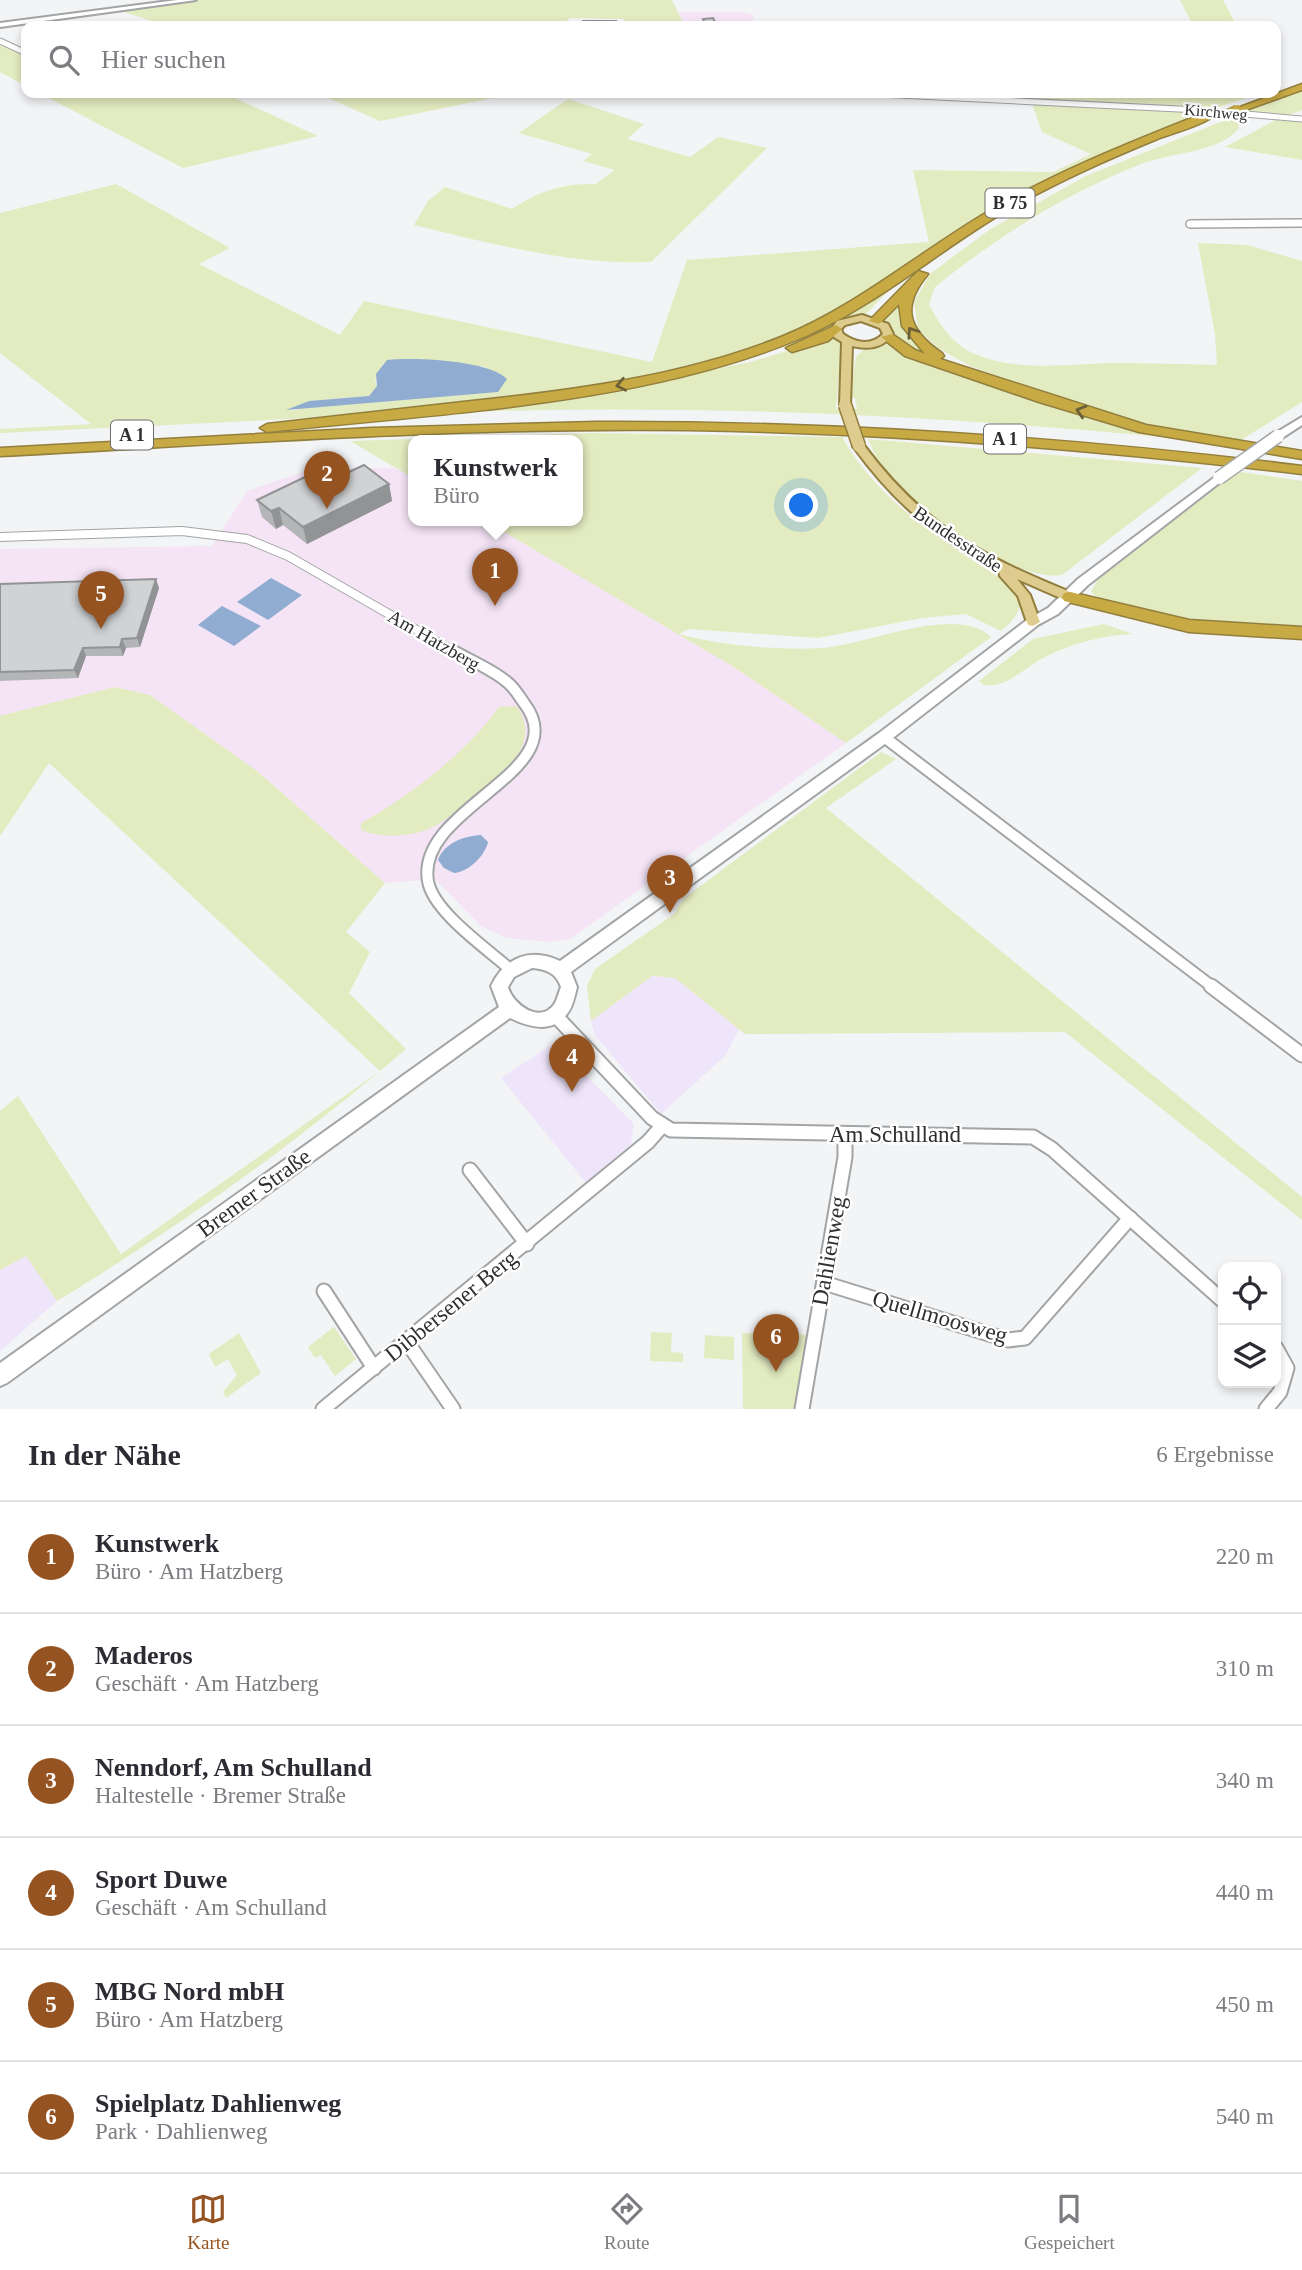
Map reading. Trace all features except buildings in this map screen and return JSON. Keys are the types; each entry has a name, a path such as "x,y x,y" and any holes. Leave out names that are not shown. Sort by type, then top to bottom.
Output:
{"highway":[{"path":"1281,88 1302,81"},
{"name":"B 75","path":"1281,94 1302,87"},
{"name":"B 75","path":"875,321 909,285 948,254 1012,211 1049,191 1257,98"},
{"name":"B 75","path":"862,318 932,256 977,223 1040,187 1225,112 1268,98"},
{"path":"948,254 910,290 904,307 904,320 910,332 929,352 988,380"},
{"path":"688,371 763,349 806,331 874,294 932,256"},
{"path":"263,428 529,400 780,351 816,341 836,329"},
{"path":"887,337 901,349 988,380 1144,429 1302,457"},
{"name":"A 1","path":"0,441 567,416 844,419 1084,435 1302,457"},
{"name":"A 1","path":"0,452 510,428 720,426 1037,442 1302,470"},
{"path":"1065,595 1189,626 1241,632 1302,633"}],"main road":[{"path":"31,21 193,0"},
{"path":"0,25 21,22"},
{"path":"836,329 839,337 846,341 864,345 878,343 887,337 887,329 875,321 862,318"},
{"name":"B 75","path":"836,329 843,321 862,318"},
{"name":"Bundesstraße","path":"846,341 845,405 859,446 884,481 905,503 945,535 1001,569 1065,595"},
{"path":"845,374 864,345"},
{"path":"561,970 884,737 1219,478 1302,420"},
{"path":"1001,569 1024,595 1033,622"},
{"path":"531,961 552,964 561,970 569,987 568,997 554,1014 533,1020 522,1019 508,1010 501,998 501,988 511,970 531,961"},
{"name":"Bremer Straße","path":"0,1376 508,1010"}],"street":[{"path":"0,41 21,51"},
{"name":"Kirchweg","path":"963,98 1195,109 1302,119"},
{"path":"1190,224 1302,223"},
{"name":"Am Hatzberg","path":"0,537 182,531 247,539 288,556 508,682 532,710 535,727 525,760 514,773 447,826 429,852 426,868 435,896 511,970"},
{"path":"884,737 1302,1055"},
{"path":"554,1014 662,1126"},
{"name":"Am Schulland","path":"662,1126 680,1132 1009,1134 1033,1137 1052,1149 1218,1297"},
{"name":"Dibbersener Berg","path":"323,1409 527,1244 648,1142 662,1126"},
{"name":"Dahlienweg","path":"802,1409 845,1157 845,1134"},
{"name":"Dibbersener Berg","path":"470,1170 527,1244"},
{"name":"Quellmoosweg","path":"824,1283 1008,1340 1025,1338 1040,1325 1130,1218"},
{"name":"Dibbersener Berg","path":"324,1291 374,1368"},
{"path":"407,1342 453,1409"},
{"path":"1266,1409 1280,1392 1287,1368 1281,1357"}],"shaded area":[{"path":"678,12 743,12 753,15 754,20 754,21 682,21"},
{"path":"314,468 395,468 408,475 408,526 494,526 732,666 846,743 570,939 549,942 507,938 481,926 435,879 385,883 257,771 150,695 115,687 0,716 0,549 212,546 247,491"},
{"path":"652,976 675,978 739,1029 726,1055 661,1114 595,1035 591,1021"},
{"path":"554,1043 634,1124 631,1144 586,1183 501,1078"},
{"path":"26,1255 57,1301 0,1351 0,1270"}],"green space":[{"path":"193,0 672,0 682,21 570,18 567,21 152,21 118,10"},
{"path":"1180,0 1223,0 1234,21 1190,21"},
{"path":"0,41 21,51 21,83 0,72"},
{"path":"1302,89 1302,110 1288,115 1245,111 1281,98"},
{"path":"49,98 235,98 318,136 183,168"},
{"path":"328,98 493,98 380,121"},
{"path":"946,98 1246,98 1213,109 1206,106 1199,110 1207,112 1055,176 863,297 776,342 703,365 484,403 373,415 0,433 0,429 91,424 0,353 0,213 116,184 230,248 199,264 340,335 364,301 652,362 687,260 929,242 913,170 1053,172 1091,154 1042,132 1032,103","holes":["398,359 485,367 498,392 308,406 291,411 309,401 369,396 377,386 375,380 383,364"]},
{"path":"568,99 644,124 627,139 690,157 718,137 767,148 651,262 561,257 414,225 428,201 445,187 512,209 552,189 596,184 615,170 583,161 592,154 519,133"},
{"path":"1238,115 1239,128 1220,142 1141,164 1086,189 1033,218 983,250 935,287 929,304 953,339 967,350 991,360 1044,366 1114,363 1217,365 1215,334 1198,243 1247,245 1302,261 1302,402 1241,440 1138,423 970,366 938,348 918,330 914,302 930,274 989,230 1086,176"},
{"path":"1271,116 1302,119 1302,160 1225,147 1274,121"},
{"path":"897,282 865,315 840,321 833,328 808,340 762,353"},
{"path":"902,295 902,315 907,330 930,357 900,346 883,318"},
{"path":"833,337 842,344 836,409 857,409 855,398 850,398 856,357 864,349 886,344 907,354 1127,428 1163,437 812,413 636,409 460,412 634,386 750,362"},
{"path":"592,433 842,437 877,484 920,524 1018,589 1020,602 1017,613 1001,631 966,614 922,618 818,638 689,629 679,634 730,644 787,649 839,646 934,625 956,624 976,628 991,637 846,743 732,666 494,526 583,526 583,435 532,435"},
{"path":"408,439 408,475 350,441"},
{"path":"868,439 1202,468 1062,575 1041,574 1017,567 990,554 936,519 893,480 879,463"},
{"path":"1241,472 1302,481 1302,629 1191,621 1160,616 1107,602 1091,592 1101,573 1213,487"},
{"path":"1104,624 1133,634 1100,638 1067,647 1001,683 984,685 979,681 1033,639"},
{"path":"115,687 150,695 257,771 385,883 346,932 370,952 349,993 406,1049 380,1071 49,763 0,836 0,716"},
{"path":"516,706 525,727 520,751 494,781 469,802 435,826 418,833 388,836 361,830 361,823 399,800 454,757 499,707"},
{"path":"881,752 896,759 826,808 1302,1197 1302,1220 1065,1032 745,1034 675,978 652,976 591,1021 587,986 595,969 674,914 683,899"},
{"path":"379,1072 280,1151 192,1214 57,1301 26,1256 0,1270 0,1111 18,1096 121,1254"},
{"path":"334,1327 356,1359 335,1376 321,1355 315,1358 308,1347"},
{"path":"651,1332 672,1333 671,1352 683,1353 683,1362 650,1361"},
{"path":"239,1333 261,1373 226,1398 223,1392 237,1375 228,1359 215,1367 209,1354"},
{"path":"742,1333 814,1335 802,1409 743,1409"},
{"path":"705,1335 734,1337 734,1360 704,1358"}],"water":[{"path":"387,360 450,361 484,368 507,379 498,392 286,410 309,401 369,396 377,386 376,374"},
{"path":"271,578 302,595 268,620 237,602"},
{"path":"222,606 261,626 234,646 198,625"},
{"path":"481,835 488,842 486,847 480,858 465,870 454,873 444,868 438,860 445,849 455,842"}],"place":[{"name":"Maderos","path":"327,509"},
{"name":"Kunstwerk","path":"495,606"},
{"name":"MBG Nord mbH","path":"101,629"},
{"name":"Nenndorf, Am Schulland","path":"670,913"},
{"name":"Sport Duwe","path":"572,1092"},
{"name":"Spielplatz Dahlienweg","path":"776,1372"}]}
